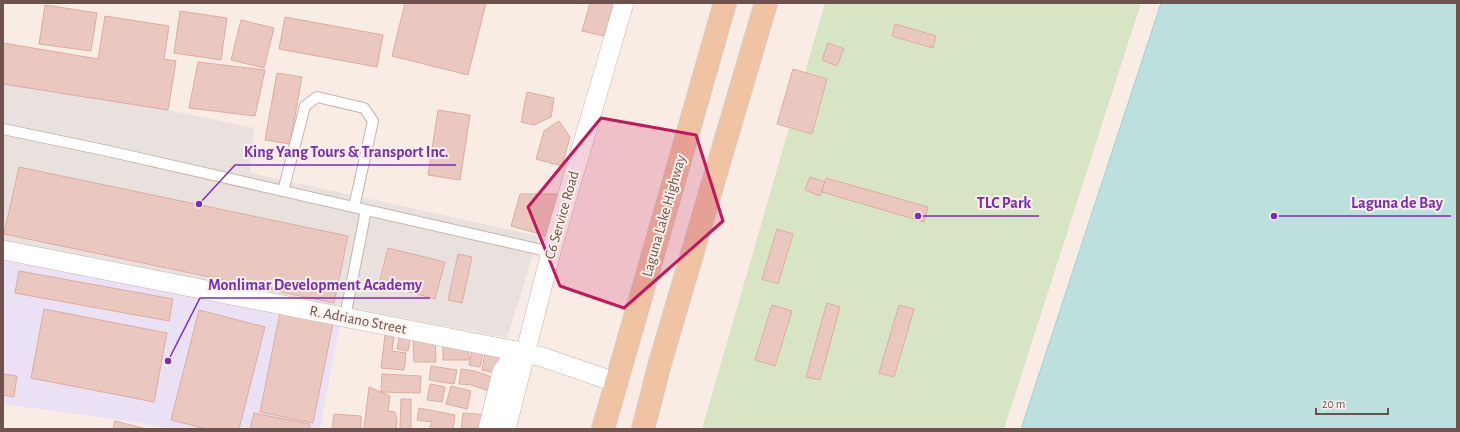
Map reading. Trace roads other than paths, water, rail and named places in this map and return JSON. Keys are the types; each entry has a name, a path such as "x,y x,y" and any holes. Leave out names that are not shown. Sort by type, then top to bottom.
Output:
{"main road":[{"name":"Laguna Lake Highway","path":"603,429 615,382 725,3"},
{"path":"643,429 663,355 766,3"}],"street":[{"name":"C6 Service Road","path":"506,429 534,355 551,252 624,3"},
{"name":"R. Adriano Street","path":"3,250 534,355 615,382"},
{"path":"488,429 502,372 511,360 534,355"}],"lane":[{"path":"283,191 305,106 317,97 364,108 372,121 354,207"},
{"path":"3,129 108,151 551,252"},
{"path":"345,317 366,210"}],"water":[{"path":"1161,3 1457,3 1457,429 1021,429"}],"place":[{"name":"King Yang Tours & Transport Inc.","path":"199,204"},
{"name":"TLC Park","path":"918,216"},
{"name":"Laguna de Bay","path":"1274,216"},
{"name":"Monlimar Development Academy","path":"168,361"}]}
